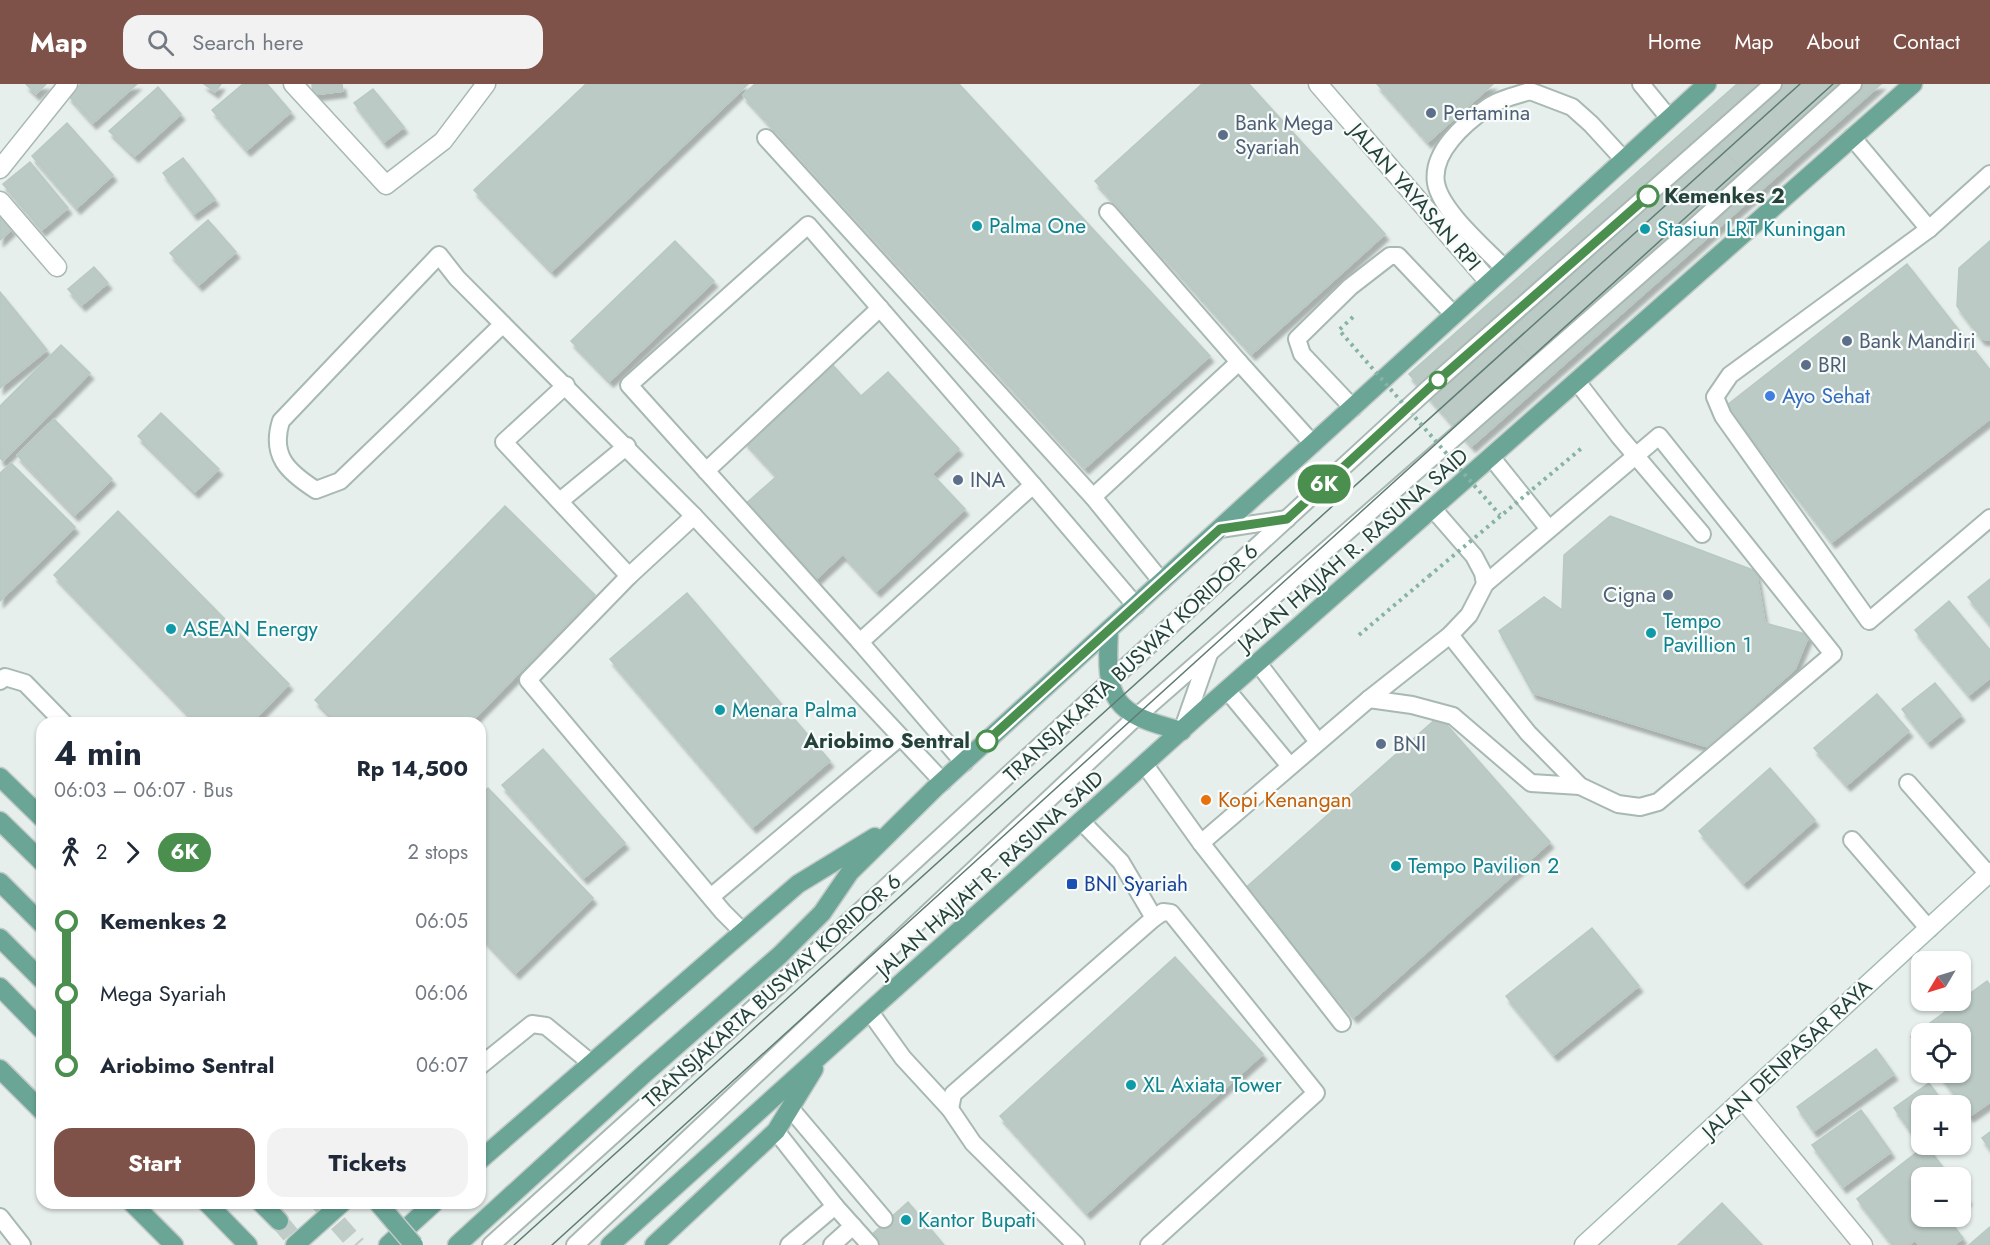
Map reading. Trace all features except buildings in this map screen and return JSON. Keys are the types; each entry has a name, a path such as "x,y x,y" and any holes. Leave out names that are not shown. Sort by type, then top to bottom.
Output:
{"main road":[{"path":"458,1245 644,1074 780,955 822,913 850,872 906,815 1707,84"},
{"name":"JALAN HAJJAH R. RASUNA SAID","path":"610,1245 1081,820 1578,383 1913,84"},
{"path":"1109,630 1107,660 1110,682 1118,704 1135,718 1182,731"},
{"path":"0,777 36,812"},
{"path":"486,1153 798,884 906,815"},
{"path":"0,821 36,856"},
{"path":"0,882 36,918"},
{"path":"0,938 36,974"},
{"path":"0,987 36,1024"},
{"name":"JALAN HAJJAH R. RASUNA SAID","path":"654,1245 776,1131 824,1052"},
{"path":"0,1069 36,1106"},
{"path":"138,1209 174,1245"},
{"path":"213,1209 248,1245"},
{"path":"267,1209 279,1221"},
{"path":"295,1245 335,1209"},
{"path":"383,1209 414,1245"},
{"path":"388,1245 427,1209"}],"street":[{"path":"0,168 68,84"},
{"path":"293,84 386,185 443,141 486,84"},
{"name":"JALAN YAYASAN RPI","path":"1318,84 1489,282"},
{"path":"0,201 57,267"},
{"name":"JALAN DENPASAR RAYA","path":"1584,1245 1989,874"},
{"path":"1743,1099 1863,1245"}],"lane":[{"path":"1641,84 1669,118"},
{"name":"TRANSJAKARTA BUSWAY KORIDOR 6","path":"491,1245 1110,682 1428,389 1773,84"},
{"name":"TRANSJAKARTA BUSWAY KORIDOR 6","path":"575,1245 1135,718 1683,237 1853,84"},
{"path":"1504,268 1447,206 1436,184 1436,163 1452,139 1489,106 1530,91 1572,107 1624,160"},
{"path":"1852,137 1929,229"},
{"path":"766,138 1093,497 1162,582"},
{"path":"1987,180 1929,229 1730,375 1715,397 1723,416 1869,621 1990,518"},
{"path":"1108,212 1313,444"},
{"path":"964,763 860,642 629,385 808,225 1136,606"},
{"path":"503,324 340,481 316,490 300,480 281,459 276,446 281,421 439,255 458,278 694,516 939,785"},
{"path":"1353,408 1302,354 1297,339 1350,287 1390,256 1398,255 1454,315"},
{"path":"706,471 880,308"},
{"path":"1093,497 1239,362"},
{"path":"1578,383 1702,534"},
{"path":"566,385 504,442 629,576"},
{"path":"1201,843 1369,699 1450,635 1469,615 1485,584 1659,436 1833,654 1658,802 1640,807 1618,804 1580,786 1528,733 1450,635"},
{"path":"560,501 627,446"},
{"path":"1491,459 1549,529"},
{"path":"860,642 1033,485"},
{"path":"1434,510 1474,556 1485,584"},
{"path":"694,516 629,576 528,680 746,928"},
{"path":"1220,529 1287,519"},
{"path":"1182,731 1209,653"},
{"path":"1258,663 1318,742"},
{"path":"0,681 5,677 25,683 58,717"},
{"path":"1227,690 1290,766"},
{"path":"1369,699 1412,705 1453,716 1531,783 1580,786"},
{"path":"715,893 896,740"},
{"path":"1145,765 1201,843 1342,1023"},
{"path":"1908,783 1989,874"},
{"path":"1081,820 1121,862 1154,918"},
{"path":"1852,840 1929,929"},
{"path":"950,1109 953,1094 1154,918 1163,912 1171,913 1316,1093 1149,1245"},
{"path":"870,1012 903,1058 950,1109 974,1143 1076,1245"},
{"path":"486,1061 532,1024 546,1026 591,1063"},
{"path":"790,1108 884,1219"},
{"path":"776,1131 835,1206 870,1245"},
{"path":"789,1245 835,1206"},
{"path":"0,1217 22,1245"},
{"path":"832,1245 853,1226"}],"path":[{"path":"1353,317 1339,330 1500,516"},
{"path":"1359,635 1583,447"}],"tunnel":[{"path":"325,1209 357,1245"},
{"path":"279,1221 299,1245"}],"tram line":[{"path":"514,1245 1800,84"},
{"path":"552,1245 1833,84"}],"bus line":[{"name":"6K","path":"987,741 1220,529 1287,519 1428,389 1648,196"}],"place":[{"name":"Pertamina","path":"1431,113"},
{"name":"Bank Mega Syariah","path":"1223,135"},
{"name":"Kemenkes 2","path":"1648,196"},
{"name":"Palma One","path":"977,226"},
{"name":"Stasiun LRT Kuningan","path":"1645,229"},
{"name":"Bank Mandiri","path":"1847,341"},
{"name":"BRI","path":"1806,365"},
{"name":"Ayo Sehat","path":"1770,396"},
{"name":"INA","path":"958,480"},
{"name":"Cigna","path":"1668,595"},
{"name":"ASEAN Energy","path":"171,629"},
{"name":"Tempo Pavillion 1","path":"1651,633"},
{"name":"Menara Palma","path":"720,710"},
{"name":"Ariobimo Sentral","path":"987,741"},
{"name":"BNI","path":"1381,744"},
{"name":"Kopi Kenangan","path":"1206,800"},
{"name":"Tempo Pavilion 2","path":"1396,866"},
{"name":"BNI Syariah","path":"1072,884"},
{"name":"XL Axiata Tower","path":"1131,1085"},
{"name":"Kantor Bupati","path":"906,1220"}]}
